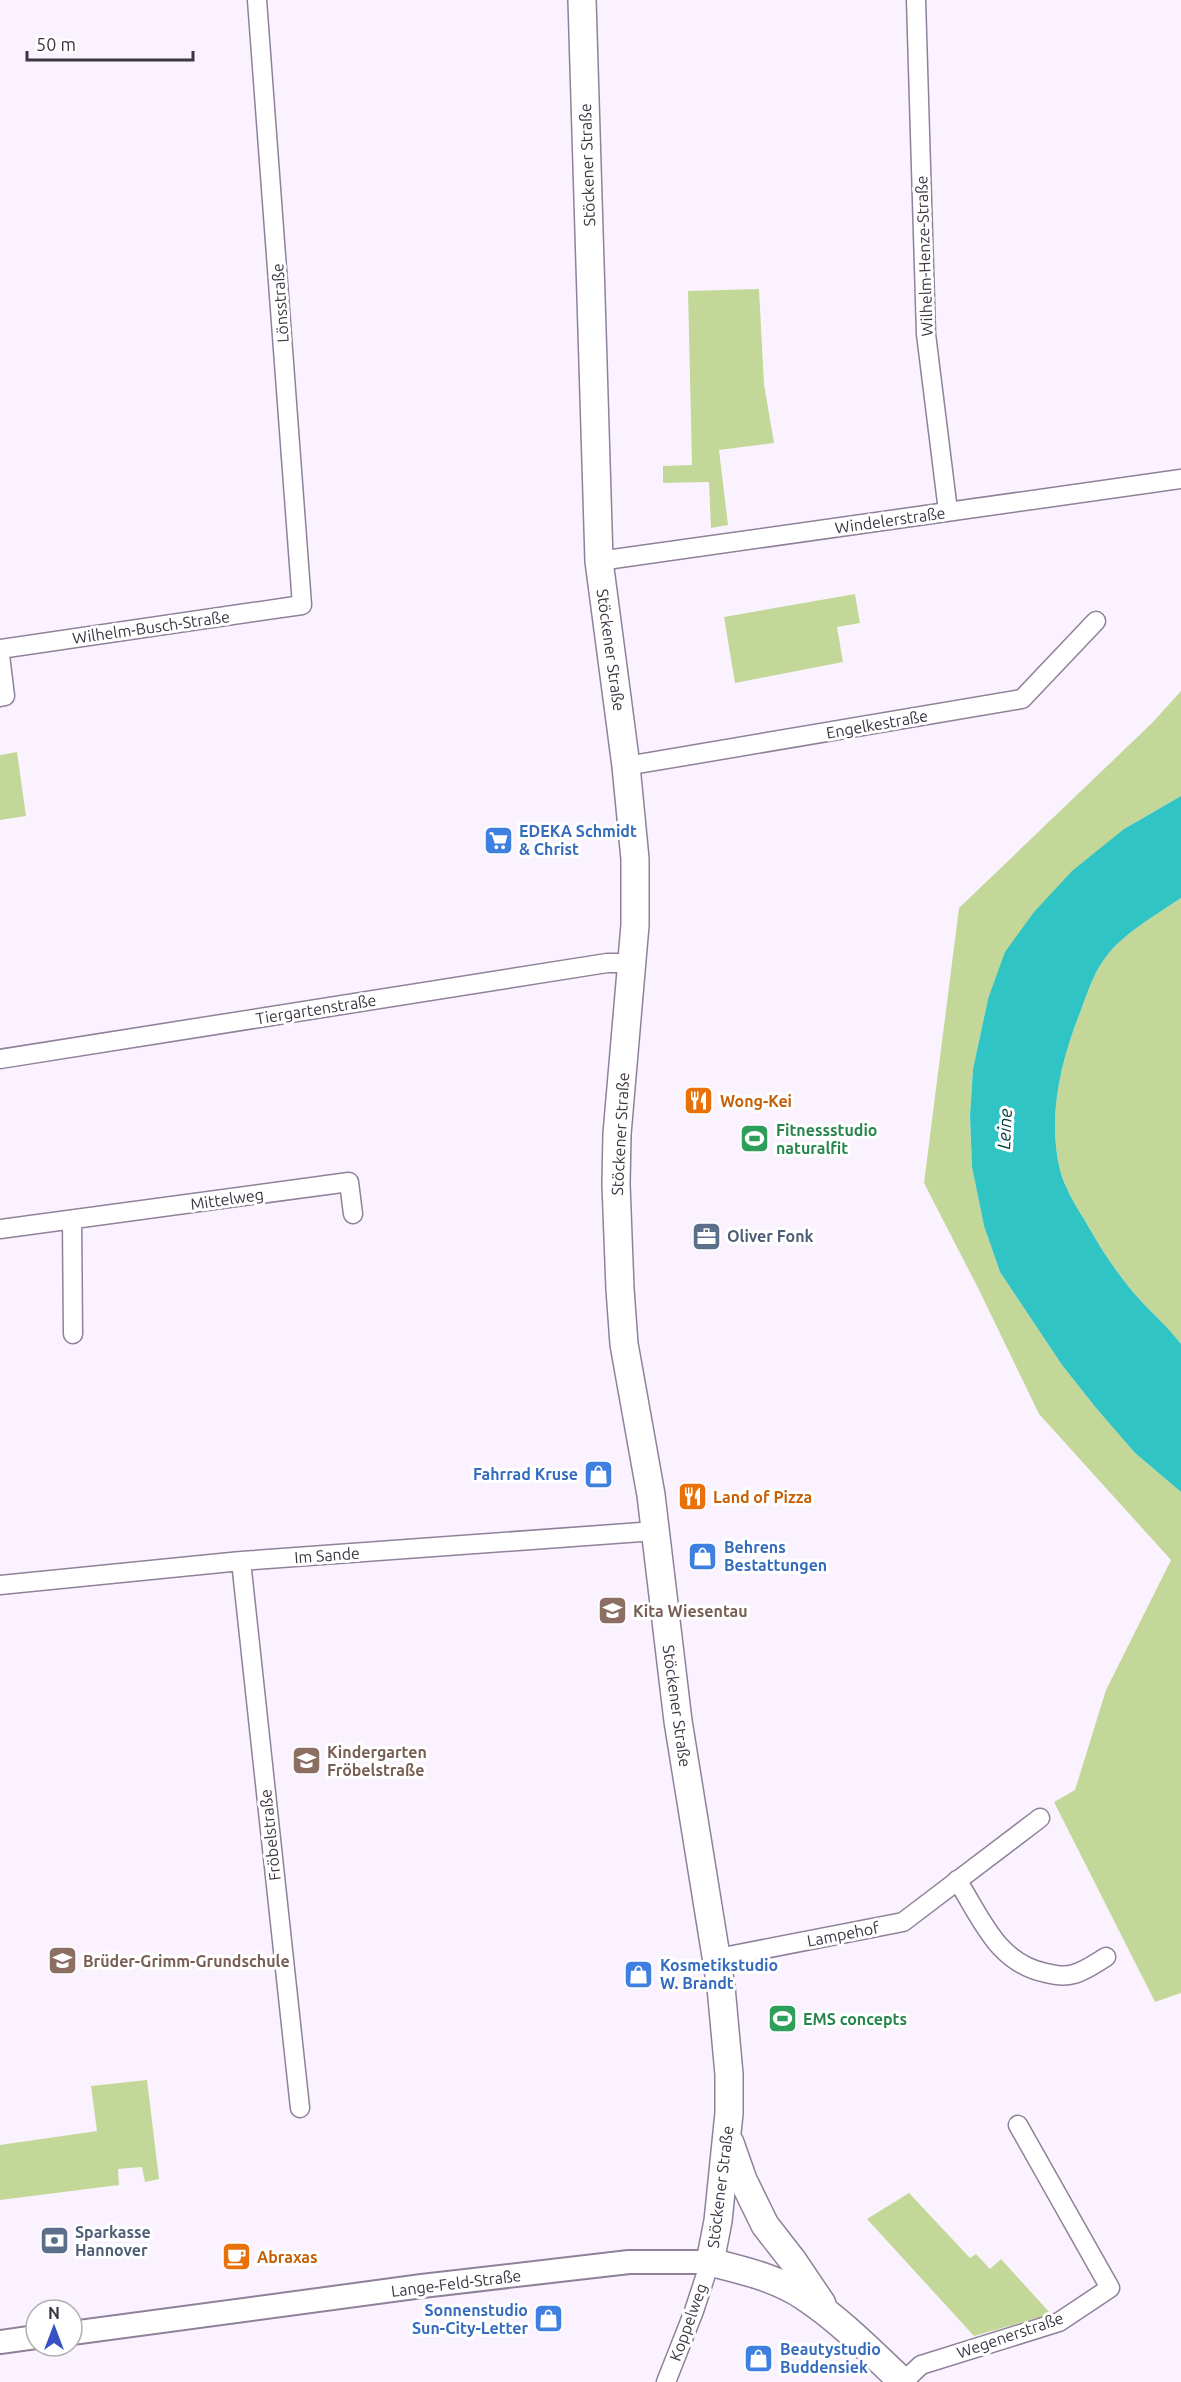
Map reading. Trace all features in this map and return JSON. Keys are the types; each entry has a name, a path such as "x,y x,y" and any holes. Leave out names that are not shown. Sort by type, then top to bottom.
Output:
{"main road":[{"name":"Stöckener Straße","path":"582,0 599,561 626,766 635,859 635,925 617,1134 617,1207 624,1344 655,1531 678,1721 718,1958 729,2074 728,2138 718,2221 710,2262"},
{"path":"728,2138 743,2180 765,2225 793,2261 829,2315 903,2382"},
{"name":"Lange-Feld-Straße","path":"710,2262 753,2273 804,2296 829,2315"}],"street":[{"name":"Lönsstraße","path":"257,0 302,605"},
{"name":"Wilhelm-Henze-Straße","path":"916,0 926,334 948,511"},
{"name":"Windelerstraße","path":"599,561 1181,479"},
{"name":"Wilhelm-Busch-Straße","path":"0,649 302,605"},
{"name":"Engelkestraße","path":"626,766 1022,699 1096,621"},
{"path":"0,655 5,696 0,697"},
{"name":"Tiergartenstraße","path":"0,1059 607,963 632,963"},
{"name":"Mittelweg","path":"0,1229 349,1182 353,1214"},
{"path":"72,1220 73,1334"},
{"name":"Im Sande","path":"0,1585 240,1561 655,1531"},
{"name":"Fröbelstraße","path":"240,1561 300,2109"},
{"name":"Lampehof","path":"718,1958 903,1922 1040,1818"},
{"path":"957,1880 1003,1952 1018,1964 1035,1971 1061,1976 1074,1974 1106,1957"},
{"name":"Wegenerstraße","path":"903,2382 921,2365 1059,2322 1110,2288 1018,2125"},
{"name":"Lange-Feld-Straße","path":"84,2331 422,2286 629,2262 710,2262"},
{"name":"Koppelweg","path":"666,2382 694,2311 710,2262"},
{"path":"0,2342 24,2339"}],"green space":[{"path":"759,289 764,384 774,443 719,450 728,525 711,528 709,482 663,483 663,466 692,465 688,291"},
{"path":"855,594 860,623 837,627 843,662 735,683 724,617"},
{"path":"1181,691 1181,796 1124,829 988,999 973,1069 970,1116 972,1167 984,1226 1000,1272 1062,1365 1096,1408 1135,1453 1181,1492 1181,1993 1155,2002 1054,1802 1075,1790 1106,1690 1171,1560 1039,1414 924,1183 959,908 1152,723"},
{"path":"17,752 26,816 0,820 0,755"},
{"path":"1181,898 1181,1344 1125,1282 1077,1208 1060,1170 1055,1129 1058,1088 1067,1048 1096,973 1116,945 1143,923"},
{"path":"147,2080 159,2179 145,2182 142,2167 118,2169 119,2185 0,2200 0,2145 97,2131 91,2086"},
{"path":"909,2193 970,2258 976,2254 990,2269 1001,2259 1051,2314 974,2336 867,2219"}],"water":[{"name":"Leine","path":"1181,796 1181,898 1143,923 1116,945 1096,973 1067,1048 1058,1088 1055,1129 1060,1170 1077,1208 1125,1282 1181,1344 1181,1492 1135,1453 1096,1408 1062,1365 1000,1272 984,1226 972,1167 970,1116 973,1069 988,999 1005,952 1034,912 1072,871 1124,829"}],"place":[{"name":"EDEKA Schmidt & Christ","path":"498,840"},
{"name":"Wong-Kei","path":"699,1101"},
{"name":"Fitnessstudio naturalfit","path":"755,1139"},
{"name":"Oliver Fonk","path":"706,1236"},
{"name":"Fahrrad Kruse","path":"599,1474"},
{"name":"Land of Pizza","path":"692,1497"},
{"name":"Behrens Bestattungen","path":"703,1556"},
{"name":"Kita Wiesentau","path":"612,1611"},
{"name":"Kindergarten Fröbelstraße","path":"306,1761"},
{"name":"Brüder-Grimm-Grundschule","path":"62,1961"},
{"name":"Kosmetikstudio W. Brandt","path":"639,1974"},
{"name":"EMS concepts","path":"782,2019"},
{"name":"Sparkasse Hannover","path":"54,2241"},
{"name":"Abraxas","path":"236,2257"},
{"name":"Sonnenstudio Sun-City-Letter","path":"549,2319"},
{"name":"Beautystudio Buddensiek","path":"759,2358"}]}
